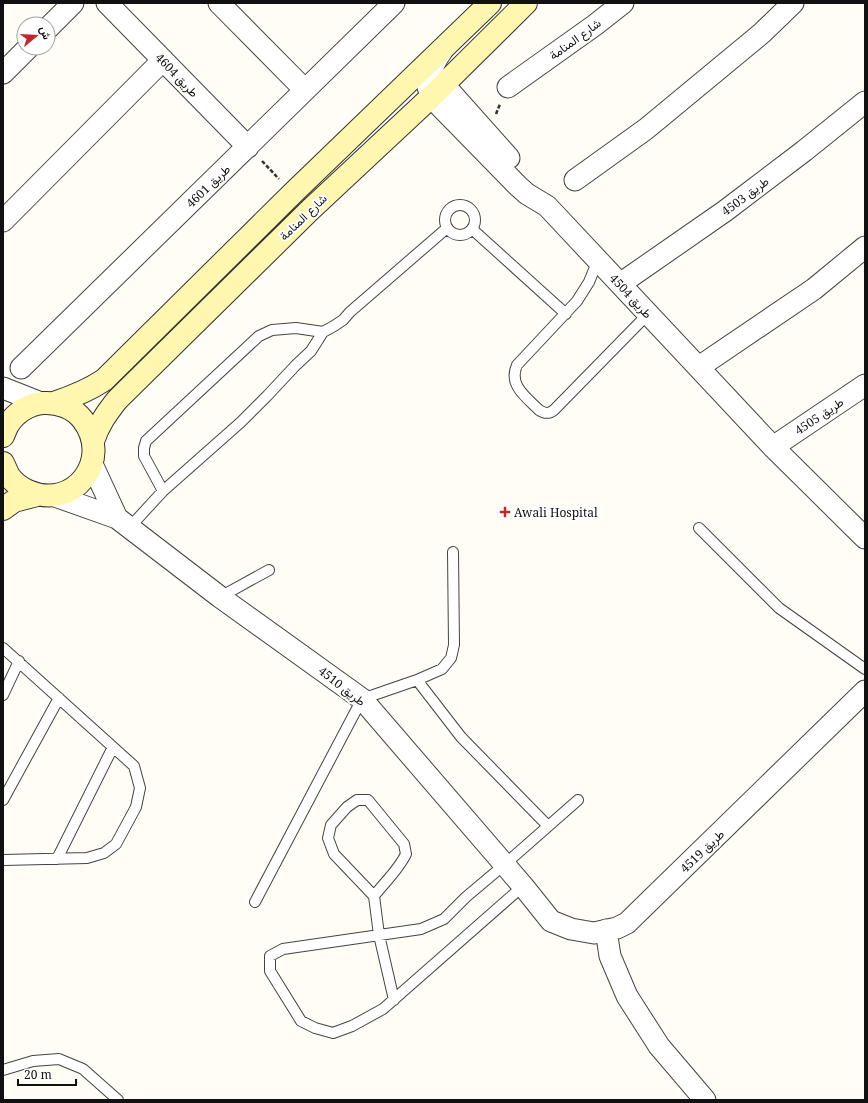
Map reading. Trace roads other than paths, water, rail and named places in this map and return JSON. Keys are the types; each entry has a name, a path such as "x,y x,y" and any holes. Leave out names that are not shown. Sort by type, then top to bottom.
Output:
{"street":[{"path":"56,20 73,3"},
{"name":"طريق 4604","path":"107,3 248,147"},
{"name":"طريق 4601","path":"21,368 394,3"},
{"name":"شارع المنامة","path":"93,441 99,426 117,400 310,210 430,84 444,48 490,3"},
{"name":"شارع المنامة","path":"3,436 8,425 17,414 28,407 79,394 104,380 430,84 526,3"},
{"name":"شارع المنامة","path":"508,87 595,25 623,3"},
{"path":"575,180 646,129 762,33 793,3"},
{"path":"226,6 304,90"},
{"path":"3,73 20,56"},
{"path":"3,221 163,60"},
{"name":"طريق 4504","path":"430,84 518,186 531,197 546,206 773,447 865,537"},
{"name":"طريق 4503","path":"620,284 725,211 865,102"},
{"path":"699,367 814,289 865,247"},
{"name":"طريق 4505","path":"773,447 865,385"},
{"path":"3,388 68,408 80,416 88,427 93,441 94,452 92,464 84,479 71,490 14,501 3,509"},
{"path":"3,462 9,476 22,488 123,523"},
{"name":"طريق 4510","path":"92,464 123,523 220,597 362,699 523,886"},
{"name":"طريق 4519","path":"523,886 551,921 571,929 594,933 617,928 627,923 865,691"},
{"path":"606,930 610,956 627,996 659,1046 705,1100"}],"lane":[{"path":"458,205 464,205 469,208 473,212 475,218 472,229 462,235 456,235 450,232 445,222 445,216 448,211 452,207 458,205"},
{"path":"123,523 164,491 241,422 296,365 312,351 324,332 343,320 350,312 447,228"},
{"path":"472,229 566,314"},
{"path":"598,260 589,282 577,301 517,365 514,376 518,388 539,410 542,412 551,413 648,314"},
{"path":"164,491 144,456 146,441 259,336 272,330 296,328 324,332"},
{"path":"700,528 779,608 865,669"},
{"path":"255,902 362,699 417,680 442,669 451,658 454,645 453,552"},
{"path":"220,597 269,570"},
{"path":"3,648 134,766 140,788 136,807 116,844 104,853 87,858 3,860"},
{"path":"3,695 19,661"},
{"path":"417,680 461,737 548,826"},
{"path":"3,800 59,698"},
{"path":"57,859 113,747"},
{"path":"374,896 402,864 406,854 404,844 368,800 356,800 347,807 331,825 328,838 334,854 374,896 379,935 394,1000"},
{"path":"523,886 383,1010 352,1026 334,1033 316,1028 301,1021 270,971 270,956 283,949 421,929 444,919 466,897 578,800"},
{"path":"3,1070 33,1061 59,1059 83,1069 118,1100"}],"place":[{"name":"Awali Hospital","path":"505,512"}]}
